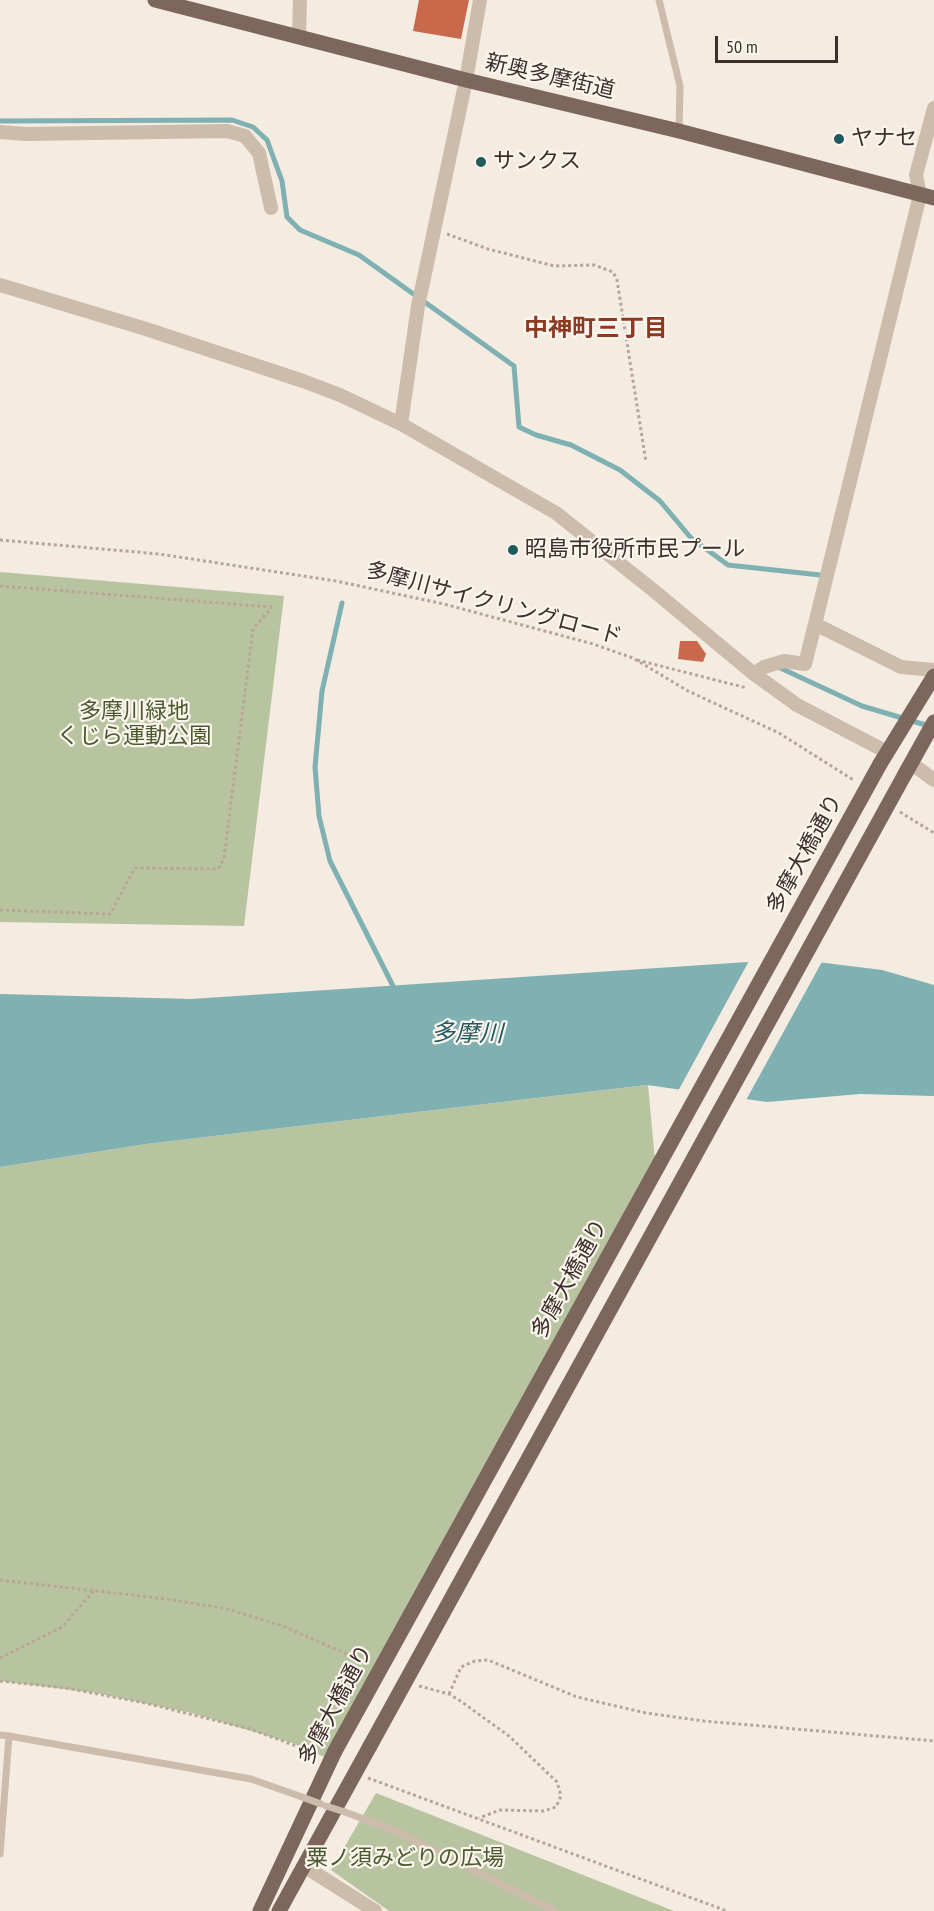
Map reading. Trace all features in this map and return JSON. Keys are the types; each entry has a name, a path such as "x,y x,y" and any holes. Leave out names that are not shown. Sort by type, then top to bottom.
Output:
{"main road":[{"name":"新奥多摩街道","path":"156,0 466,80 679,131 927,196"},
{"name":"多摩大橋通り","path":"260,1911 333,1756 884,758 934,676"},
{"path":"279,1911 930,729"}],"street":[{"path":"299,36 300,0"},
{"path":"401,424 418,306 466,80 480,0"},
{"path":"759,670 784,661 805,664 927,196 916,175 934,108"},
{"path":"0,132 26,135 227,131 245,136 259,153 271,208"},
{"path":"0,285 146,329 303,381 401,424 556,513 759,670 797,705 884,758"},
{"path":"815,624 901,667 934,670"},
{"path":"908,769 934,780"},
{"path":"304,1866 375,1911"}],"lane":[{"path":"659,0 680,86 679,131"},
{"path":"0,1736 251,1779 394,1830 555,1911"},
{"path":"0,1854 9,1736"}],"path":[{"path":"434,230 488,249 554,266 594,265 613,272 646,462"},
{"name":"多摩川サイクリングロード","path":"0,540 159,554 336,581 444,604 593,644 633,658 688,692 779,733 815,753 862,786"},
{"path":"0,584 5,587 272,608 254,629 224,858 218,869 135,868 110,914 0,910"},
{"path":"633,658 755,691"},
{"path":"900,811 934,833"},
{"path":"0,1580 183,1601 240,1612 306,1635 372,1666"},
{"path":"0,1658 62,1628 95,1591"},
{"path":"449,1694 456,1672 461,1667 475,1661 488,1660 576,1697 646,1713 934,1741"},
{"path":"0,1681 96,1693 191,1713 260,1732 333,1756"},
{"path":"413,1684 449,1694 509,1736 540,1763 557,1782 561,1796 556,1807 533,1811 508,1808 479,1818"},
{"path":"356,1771 380,1784 479,1818 728,1911"}],"green space":[{"name":"多摩川緑地 くじら運動公園","path":"0,572 284,596 244,926 0,922"},
{"path":"648,1085 656,1171 331,1760 292,1743 191,1713 96,1693 0,1681 0,1167 146,1144"},
{"name":"粟ノ須みどりの広場","path":"376,1793 674,1911 389,1911 331,1870"}],"water":[{"name":"多摩川","path":"793,959 882,970 934,985 934,1096 860,1094 767,1102 647,1085 146,1144 0,1167 0,994 191,999"}],"pier":[{"path":"793,956 823,960 745,1102 677,1093 750,959"}],"building":[{"path":"419,0 469,0 461,39 413,31"},
{"path":"680,641 697,641 706,654 703,662 678,659"}],"waterway":[{"path":"0,121 232,120 253,127 267,140 282,181 287,217 300,230 359,255 514,366 519,427 536,435 571,445 620,470 660,501 691,538 728,565 820,575"},
{"path":"342,603 322,691 315,767 319,816 330,861 393,986"},
{"path":"776,666 862,706 929,726"}],"place":[{"name":"ヤナセ","path":"839,139"},
{"name":"サンクス","path":"481,162"},
{"name":"昭島市役所市民プール","path":"513,550"}],"district":[{"name":"中神町三丁目","path":"596,329"}]}
